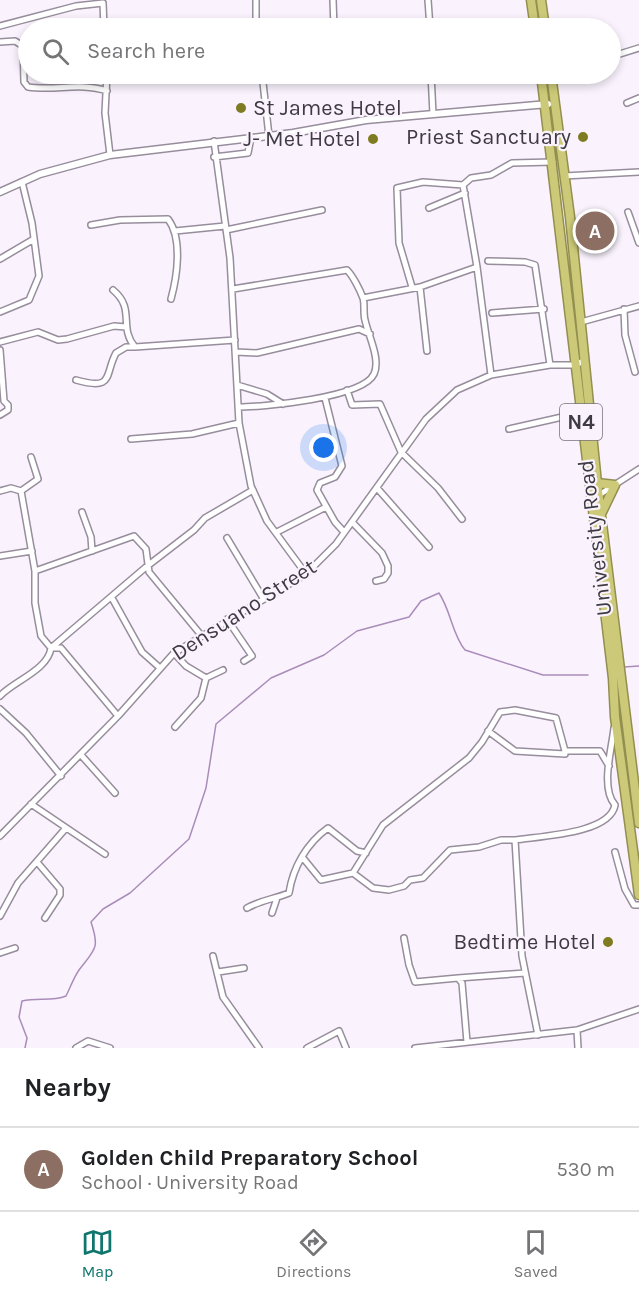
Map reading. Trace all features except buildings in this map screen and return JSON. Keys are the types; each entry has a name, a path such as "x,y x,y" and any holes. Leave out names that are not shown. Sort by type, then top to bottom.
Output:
{"highway":[{"path":"531,0 534,18"},
{"path":"541,0 544,18"},
{"name":"University Road","path":"546,84 545,104 602,513 639,895"},
{"name":"University Road","path":"549,84 555,103 580,322 580,412 615,694 615,717 628,771"},
{"path":"597,483 615,485 602,513"},
{"name":"University Road","path":"630,788 639,823"}],"street":[{"path":"256,0 256,18"},
{"path":"333,0 334,18"},
{"path":"428,0 429,18"},
{"path":"30,18 104,1 104,18"},
{"path":"0,26 18,21"},
{"path":"0,42 18,42"},
{"path":"621,54 639,48"},
{"path":"26,84 28,87 42,89 90,85 107,91"},
{"path":"107,84 105,113 110,155"},
{"path":"263,84 269,136"},
{"path":"431,84 433,114"},
{"path":"627,103 639,98"},
{"path":"0,192 40,174 110,155 269,136 366,120 555,103"},
{"path":"214,157 248,153 251,137"},
{"path":"214,141 214,157 233,289 239,423 254,490 267,521 306,574"},
{"path":"412,287 399,243 396,188 423,182 463,185 471,178 487,177 512,163 553,162"},
{"path":"564,176 639,172"},
{"path":"0,312 29,300 39,276 22,182"},
{"path":"463,185 477,267 491,375"},
{"path":"429,208 465,193"},
{"path":"175,231 225,228 322,210"},
{"path":"628,212 639,243"},
{"path":"91,225 165,218 175,231 176,277 171,299"},
{"path":"0,259 34,239"},
{"path":"488,261 525,262 535,265 544,309 550,365"},
{"path":"363,298 420,287 477,267"},
{"path":"233,289 347,270 363,298 375,374 368,381 325,398 285,404 238,407"},
{"path":"420,287 427,351"},
{"path":"114,290 123,299 128,313 126,327 135,347"},
{"path":"580,322 639,306"},
{"path":"492,313 544,309"},
{"path":"624,309 625,335 635,372"},
{"path":"359,329 365,321"},
{"path":"0,342 38,332 58,340 114,326 126,327"},
{"path":"236,352 257,353 359,329 370,334"},
{"path":"76,380 89,384 103,382 110,376 116,353 126,347 235,340"},
{"path":"0,350 2,402 8,410 0,415"},
{"name":"Densuano Street","path":"0,836 81,755 174,653 227,619 306,574 321,561 377,488 401,452 446,398 469,383 491,375 550,365 580,363"},
{"path":"237,385 267,394 285,404"},
{"path":"347,390 352,405 380,404 401,452 438,488 462,519"},
{"path":"325,398 342,466 335,477 324,480 316,486 326,507 344,532"},
{"path":"509,429 580,412"},
{"path":"131,439 192,434 239,423"},
{"path":"21,491 38,479 31,457"},
{"path":"591,500 639,469"},
{"path":"0,491 11,488 21,491"},
{"path":"377,488 429,547"},
{"path":"0,696 9,686 45,661 50,656 51,648 146,567 194,530 205,518 254,490"},
{"path":"21,491 36,571 35,603 41,636 45,644 51,648 61,648 70,657 118,716"},
{"path":"277,532 326,507"},
{"path":"82,512 91,537 92,551"},
{"path":"352,522 386,559 388,573 384,579 376,581"},
{"path":"36,571 134,536 146,549 146,567 201,635"},
{"path":"227,537 263,598"},
{"path":"0,556 32,551"},
{"path":"112,598 142,652 160,668"},
{"path":"227,619 252,656 244,662"},
{"path":"174,653 186,666 206,678"},
{"path":"206,678 223,670"},
{"path":"175,727 201,699 206,678"},
{"path":"0,709 27,733 61,776"},
{"path":"303,858 321,880 352,873 383,825 410,805 427,788 469,758 500,712 506,709 546,714 556,718 565,751"},
{"path":"352,873 373,888 389,890 404,886 410,880 423,878 450,850 479,847 501,840 515,840 604,823 615,805 609,788 609,766 615,717"},
{"path":"488,731 515,751 565,754 565,751 600,751 609,766"},
{"path":"81,755 115,793"},
{"path":"31,804 105,854"},
{"path":"0,916 18,883 66,828"},
{"path":"247,908 260,901 289,893 294,870 309,845 328,828 357,851 366,853"},
{"path":"515,840 518,917 525,973 538,1035"},
{"path":"615,852 625,889 634,905 639,905"},
{"path":"37,862 60,889 60,895 45,918"},
{"path":"272,913 277,898"},
{"path":"404,938 415,982 474,975 525,973"},
{"path":"0,953 15,948"},
{"path":"213,956 224,997 259,1048"},
{"path":"218,972 244,968"},
{"path":"458,978 462,983 467,1042"},
{"path":"418,1048 577,1030 639,1009"},
{"path":"577,1030 578,1048"},
{"path":"307,1048 339,1031 346,1048"},
{"path":"76,1048 88,1041 111,1048"},
{"path":"482,1041 483,1048"}],"waterway":[{"path":"25,1048 27,1038 19,1017 22,1001 66,996 77,973 94,948 95,938 91,922 103,909 130,893 189,839 206,788 216,724 271,678 324,655 357,631 409,617 421,601 439,593 457,637 465,650 543,675 588,675"},
{"path":"624,667 639,666"}],"place":[{"name":"St James Hotel","path":"241,108"},
{"name":"Priest Sanctuary","path":"583,137"},
{"name":"J- Met Hotel","path":"373,139"},
{"name":"Golden Child Preparatory School","path":"595,231"},
{"name":"Bedtime Hotel","path":"608,942"}]}
